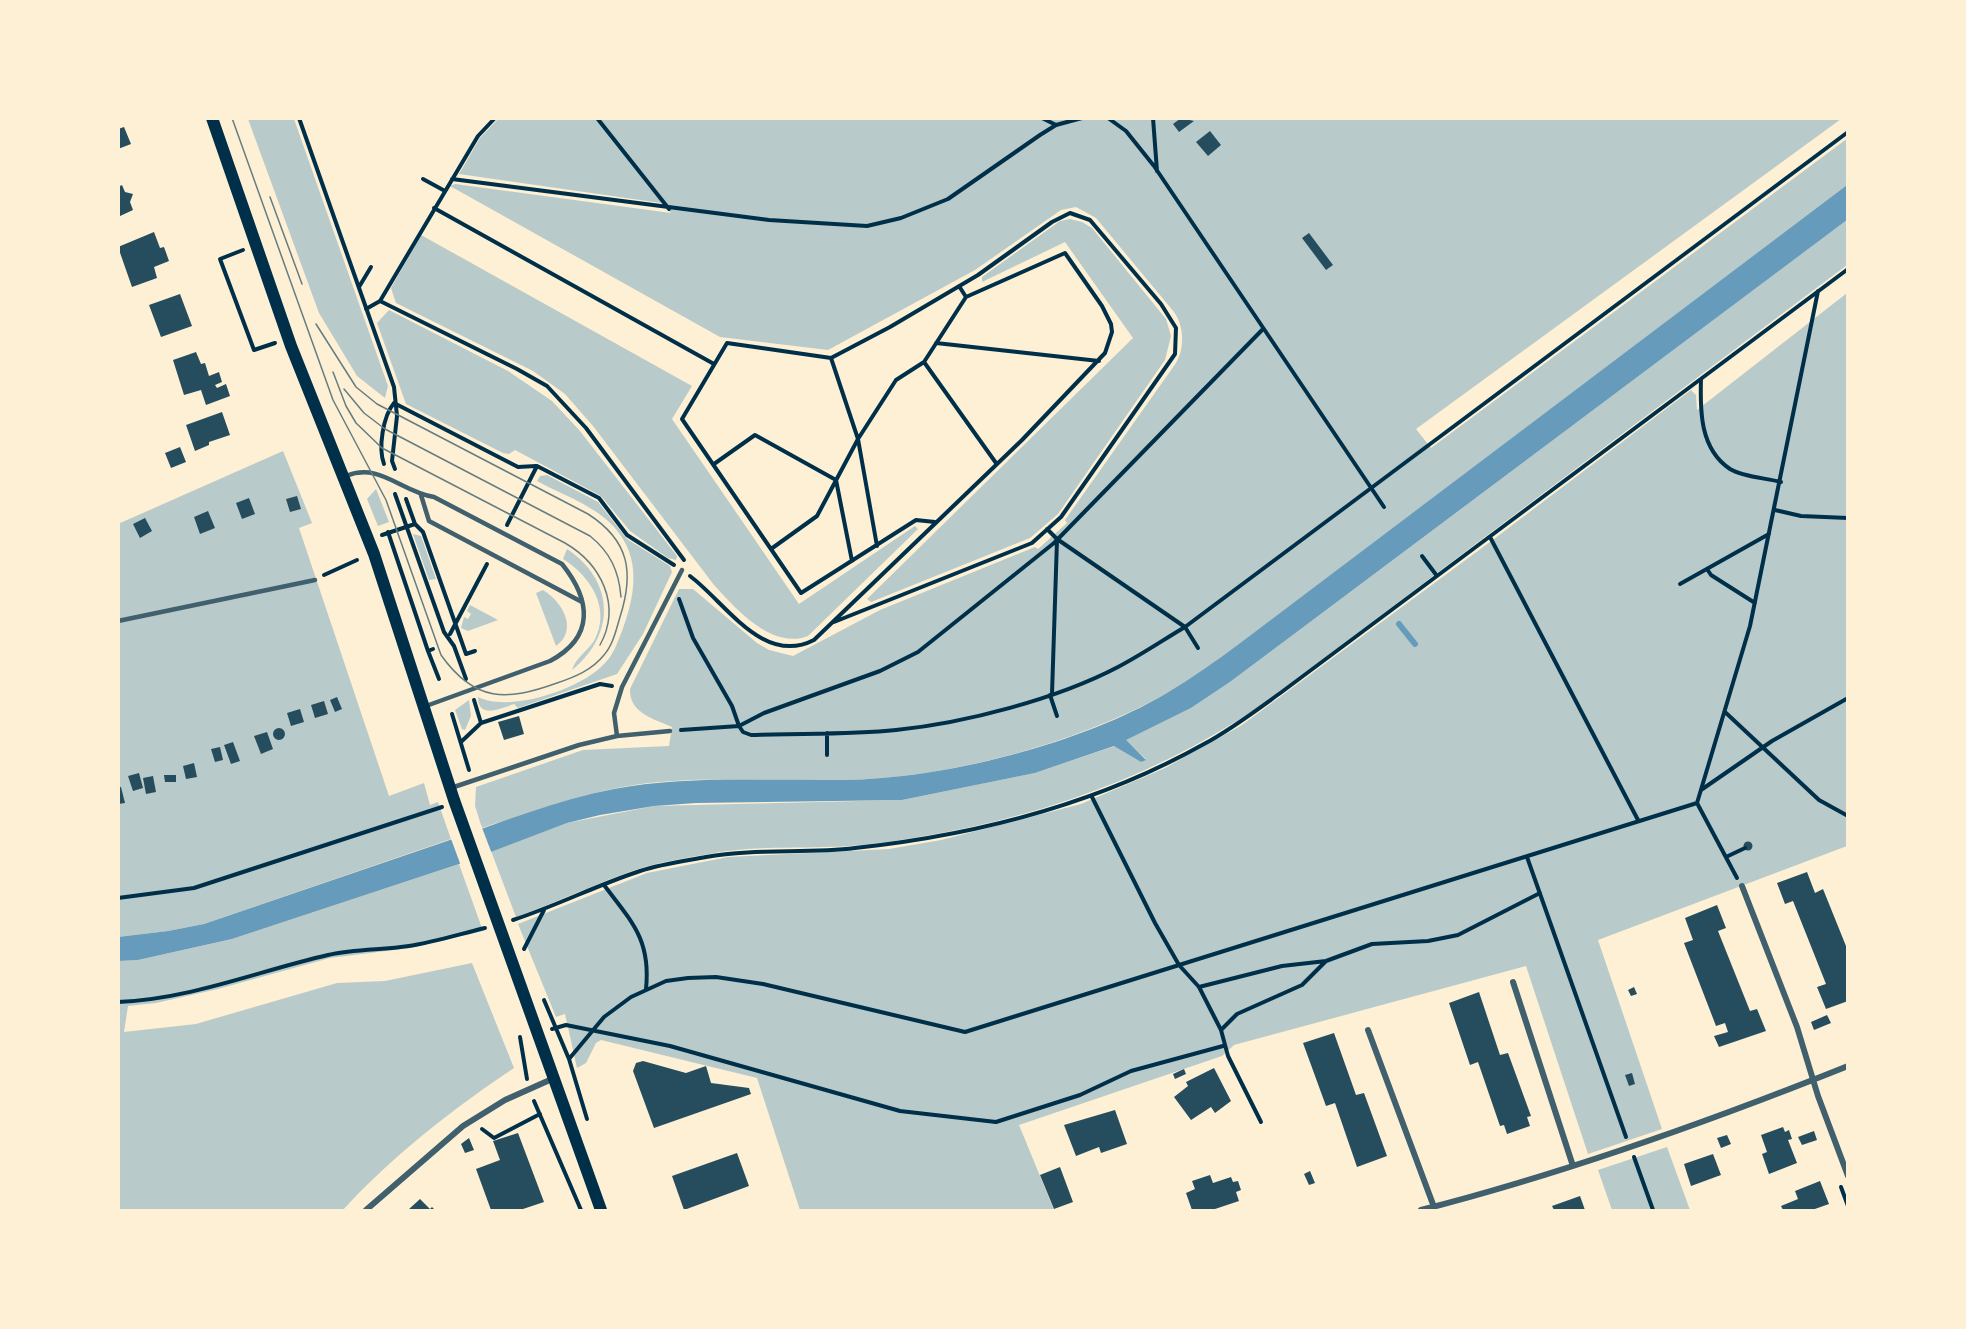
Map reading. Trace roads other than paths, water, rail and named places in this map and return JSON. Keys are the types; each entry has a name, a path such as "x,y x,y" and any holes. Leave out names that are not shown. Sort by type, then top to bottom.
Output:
{"main road":[{"path":"212,118 291,346 374,554 460,818 601,1210"}],"street":[{"path":"1742,886 1797,1027 1813,1080 1848,1176"},
{"path":"1513,982 1573,1166"},
{"path":"1368,1030 1434,1207"},
{"path":"1421,1210 1573,1166 1848,1066"},
{"path":"366,1210 444,1140 463,1126 506,1100 552,1079"}],"lane":[{"path":"343,477 354,472 372,471 421,495 434,497 562,564 576,582 584,619 579,638 568,651 550,661 424,707"},
{"path":"421,495 429,521 582,602"},
{"path":"617,736 614,713 622,687 682,570"},
{"path":"118,621 315,580"},
{"path":"450,788 579,745 617,736 670,731"}],"water":[{"path":"1847,185 1847,220 1230,682 1191,708 1126,740 1146,760 1141,762 1114,746 1035,773 902,800 696,803 654,806 600,815 567,823 459,864 232,939 138,960 119,961 118,937 204,924 572,799 614,789 671,782 843,780 924,773 1010,755 1053,743 1132,711 1167,693 1239,644"}],"waterway":[{"path":"1399,624 1415,644"}],"tram line":[{"path":"232,118 333,400 386,500 441,655 454,671 479,690 507,695 557,683 594,665 612,642 627,586 625,559 613,535 588,514 377,404 356,387 316,324"},
{"path":"270,197 302,284"},
{"path":"333,372 346,406 356,423 382,448 565,543 589,562 598,574 608,601 609,615 600,645"},
{"path":"344,389 364,413 385,429 590,536 608,555 616,570 621,597"}]}
